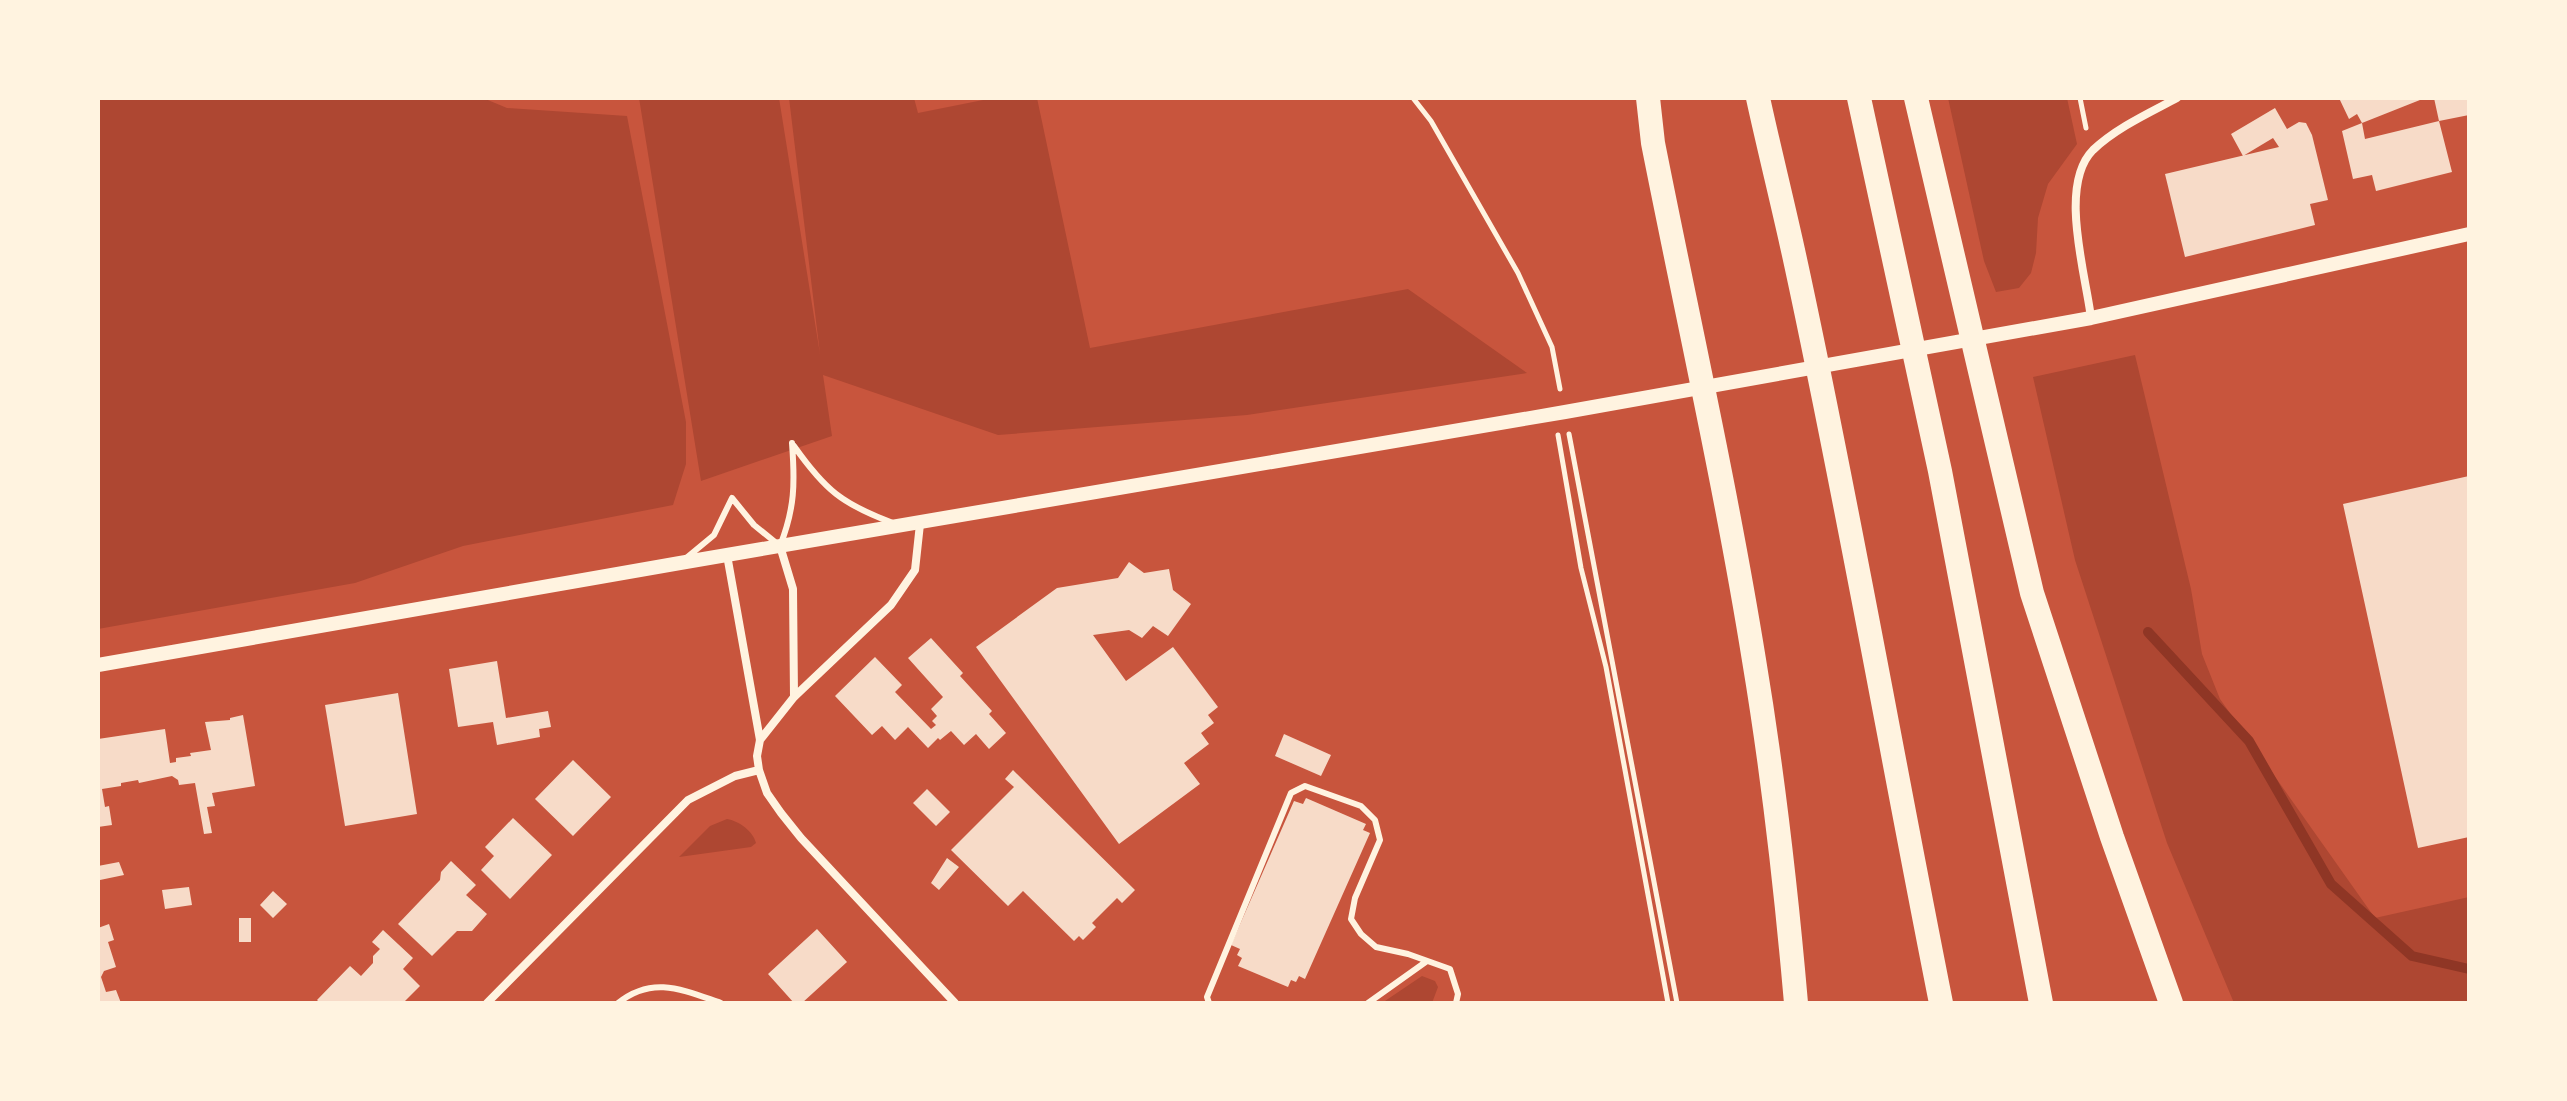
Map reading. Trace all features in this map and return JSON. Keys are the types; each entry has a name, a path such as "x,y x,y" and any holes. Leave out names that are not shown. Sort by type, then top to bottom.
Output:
{"highway":[{"path":"1648,98 1653,143 1726,504 1754,660 1774,794 1796,1003"},
{"path":"1758,98 1796,263 1941,1003"},
{"path":"1859,98 1940,471 2041,1003"},
{"path":"1916,98 2032,593 2112,837 2171,1003"}],"street":[{"path":"2091,318 2081,269 2076,185 2091,152 2177,98"},
{"path":"98,665 1560,413 2091,318 2469,234"},
{"path":"760,740 794,697 891,605 915,570 920,524"},
{"path":"780,546 793,589 794,697"},
{"path":"727,555 760,740 757,756 759,770 767,793 801,838 955,1003"},
{"path":"487,1003 688,800 735,776 759,770"}],"lane":[{"path":"680,563 714,535 732,498 754,525 780,546 791,520 795,486 792,443 817,480 857,510 902,527"},
{"path":"1209,1003 1207,997 1223,955 1291,793 1305,786 1361,806 1375,820 1380,840 1355,898 1351,919 1361,934 1376,947 1450,969 1458,994 1456,1003"},
{"path":"1368,1003 1427,961"},
{"path":"618,1003 629,994 651,986 679,989 721,1003"}],"path":[{"path":"1413,98 1431,121 1518,273 1552,347 1581,568 1606,667 1668,1003"},
{"path":"2080,98 2091,152"},
{"path":"1560,413 1677,1003"}],"shaded area":[{"path":"98,98 483,98 507,108 627,116 686,422 686,464 673,505 463,546 355,583 98,629"},
{"path":"639,98 779,98 820,354 789,98 914,98 918,113 993,98 1037,98 1090,348 1408,289 1527,373 1247,415 998,435 823,375 832,436 701,481"},
{"path":"1948,98 2067,98 2077,144 2048,184 2038,218 2036,253 2031,273 2019,288 1996,292 1984,261"},
{"path":"2135,355 2191,589 2202,654 2220,699 2375,918 2469,897 2469,1003 2234,1003 2167,843 2075,560 2033,377"},
{"path":"727,819 745,827 756,843 751,847 679,857 710,826"},
{"path":"1422,976 1435,981 1438,987 1432,1003 1382,1003"}],"building":[{"path":"2339,98 2425,98 2362,123 2357,114 2349,119"},
{"path":"2434,98 2469,98 2469,115 2439,121"},
{"path":"2275,108 2287,129 2299,122 2306,123 2312,135 2328,200 2310,204 2315,225 2185,257 2165,174 2243,156 2231,134","holes":["2273,138 2279,147 2244,155"]},
{"path":"2439,121 2452,172 2376,191 2372,175 2353,179 2342,131 2362,123 2365,139"},
{"path":"2469,476 2469,837 2418,848 2343,504"},
{"path":"1129,562 1144,573 1169,569 1173,590 1191,604 1168,636 1153,626 1142,638 1129,630 1093,635 1126,681 1173,647 1218,707 1208,715 1214,723 1201,733 1209,744 1184,763 1200,784 1119,844 976,647 1057,588 1118,578"},
{"path":"931,638 963,673 960,676 992,711 989,714 1006,733 989,749 976,734 964,745 951,731 928,748 908,727 895,740 882,726 872,735 835,696 875,657 902,685 895,692 931,729 936,725 932,721 937,716 931,709 943,697 908,658"},
{"path":"497,661 506,718 548,711 551,727 539,729 540,737 497,745 493,722 458,727 449,669"},
{"path":"398,693 417,814 345,826 325,705"},
{"path":"243,715 255,786 212,793 215,806 207,807 212,833 204,834 195,783 179,785 172,776 139,783 138,780 121,783 121,786 102,789 112,825 98,827 98,739 165,729 170,763 176,762 176,758 191,756 190,753 211,750 205,722 230,720"},
{"path":"1284,734 1331,755 1321,776 1275,756"},
{"path":"573,760 611,797 573,836 535,799"},
{"path":"1013,770 1135,890 1122,903 1117,898 1092,923 1096,927 1083,940 1079,936 1074,941 1023,891 1008,906 951,850 1014,787 1005,779"},
{"path":"927,789 950,812 936,826 913,803"},
{"path":"1306,798 1366,824 1363,830 1370,833 1305,979 1299,976 1296,982 1291,980 1288,987 1238,966 1242,958 1237,955 1240,949 1231,945 1294,801 1303,804"},
{"path":"513,818 552,855 510,899 481,870 494,856 485,847"},
{"path":"947,858 959,867 939,890 931,883"},
{"path":"451,861 476,885 466,895 487,914 472,931 457,931 432,956 398,924 440,880 441,872"},
{"path":"119,862 124,875 100,880 98,866"},
{"path":"189,887 192,905 165,909 162,890"},
{"path":"273,891 287,904 273,918 260,905"},
{"path":"239,918 251,918 251,942 239,942"},
{"path":"109,924 114,940 108,942 116,967 104,971 101,977 106,992 116,990 121,1003 98,1003 98,928"},
{"path":"817,929 847,962 802,1003 794,1003 768,974"},
{"path":"383,930 413,958 403,969 420,986 403,1003 320,1003 317,1000 350,966 361,976 373,963 373,956 380,949 372,942"}],"waterway":[{"path":"2148,632 2249,741 2331,884 2412,956 2469,969"}]}
